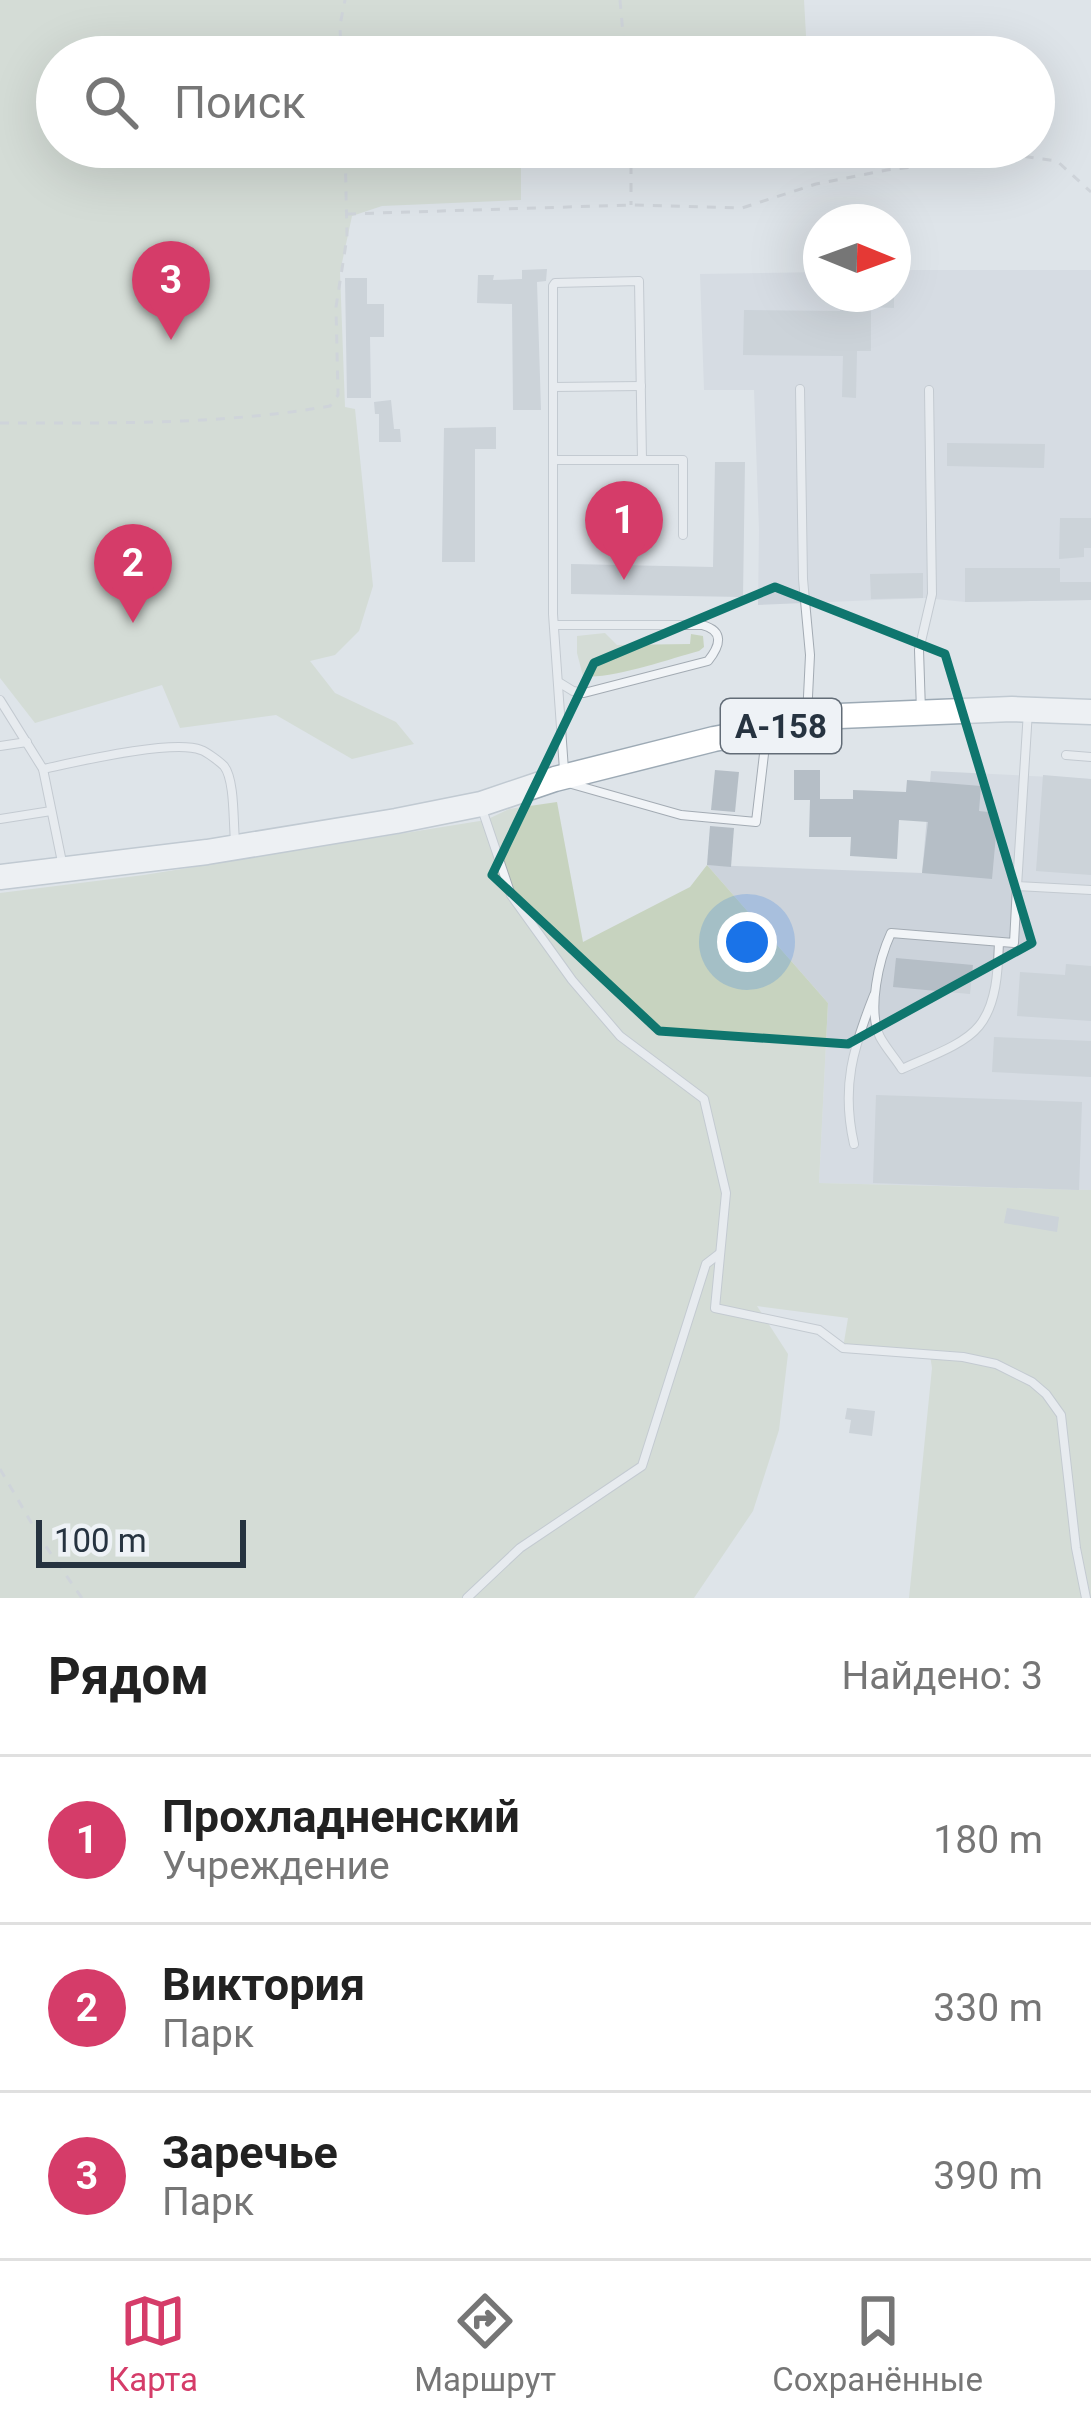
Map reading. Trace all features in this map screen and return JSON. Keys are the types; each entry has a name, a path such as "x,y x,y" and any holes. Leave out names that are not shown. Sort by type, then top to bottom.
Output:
{"main road":[{"name":"А-158","path":"0,877 235,848 481,804 560,778 714,739 838,716 1091,712"}],"lane":[{"path":"642,460 639,281 565,281 553,286 555,625 564,743 560,778 681,815 756,822 767,729"},
{"path":"553,388 641,386"},
{"path":"800,389 803,579 810,655 807,722"},
{"path":"921,712 919,650 932,594 929,390"},
{"path":"553,460 683,460 682,535"},
{"path":"555,625 702,625 713,628 719,648 708,662 584,692 558,682"},
{"path":"0,700 43,769 63,868"},
{"path":"854,1144 847,1112 850,1065 891,934 1013,943 1028,710"},
{"path":"0,746 27,742"},
{"path":"43,769 113,754 200,749 225,767 235,848"},
{"path":"1066,755 1091,757"},
{"path":"481,804 511,895 572,980 620,1036 704,1100 725,1192 715,1308 819,1330 843,1348 963,1357 996,1364 1032,1382 1061,1415 1086,1598"},
{"path":"0,819 52,811"},
{"path":"1017,886 1091,890"},
{"path":"875,992 878,1033 902,1069 951,1046 979,1026 993,995 999,942"},
{"path":"467,1598 520,1548 642,1466 706,1264 720,1253"}],"path":[{"path":"340,36 346,0"},
{"path":"620,0 623,36"},
{"path":"1055,161 1091,192"},
{"path":"0,423 139,423 283,414 329,406 338,395 336,307 347,236 346,168"},
{"path":"631,168 632,205"},
{"path":"347,214 632,205 742,208 816,184 903,168"},
{"path":"0,1469 82,1598"}],"highlighted area":[{"path":"775,587 945,654 1032,943 848,1044 659,1031 492,875 594,663"}],"shaded area":[{"path":"911,270 1091,270 1091,600 925,598 758,605 754,390 704,390 700,274 803,272 803,312 911,312"},
{"path":"931,771 1091,779 1091,1190 819,1183 828,1003 707,865 922,873"}],"green space":[{"path":"0,0 804,0 806,36 36,36 36,168 521,168 521,200 382,206 352,216 340,272 345,407 355,409 373,586 359,631 335,655 310,661 335,693 396,722 414,744 352,759 276,715 180,728 162,685 35,723 0,678"},
{"path":"605,633 617,645 690,644 691,634 703,636 704,647 624,672 583,676 577,636"},
{"path":"557,802 583,942 690,887 707,865 828,1003 819,1183 1091,1190 1091,1598 909,1598 930,1355 843,1348 848,1318 757,1306 788,1354 779,1430 753,1511 694,1598 0,1598 0,893 486,820 509,809"}],"building":[{"path":"547,269 546,281 537,282 541,410 513,410 512,304 477,303 478,275 494,275 493,280 522,279 522,270"},
{"path":"345,278 367,278 367,304 384,304 384,337 370,337 371,398 347,398"},
{"path":"744,310 871,312 871,351 857,351 856,398 842,397 843,356 743,355"},
{"path":"391,400 394,429 400,429 401,442 379,442 374,402"},
{"path":"496,427 496,449 475,449 475,562 442,562 444,428"},
{"path":"947,443 1045,444 1044,468 947,466"},
{"path":"715,462 745,462 743,597 571,594 571,564 713,567"},
{"path":"1060,518 1091,518 1091,548 1084,548 1084,557 1059,559"},
{"path":"965,568 1060,568 1060,582 1091,582 1091,600 965,602"},
{"path":"923,573 923,598 871,599 870,574"},
{"path":"715,770 739,772 735,812 711,810"},
{"path":"794,770 820,770 820,799 853,799 853,790 906,792 907,780 981,786 979,811 998,813 992,879 922,873 928,822 899,820 897,859 850,856 851,837 809,837 810,800 794,800"},
{"path":"1043,775 1091,779 1091,875 1036,871"},
{"path":"710,826 734,828 731,867 707,865"},
{"path":"896,958 973,965 970,994 893,987"},
{"path":"1066,964 1091,966 1091,1021 1017,1016 1020,972 1065,975"},
{"path":"994,1037 1091,1041 1091,1077 992,1072"},
{"path":"876,1095 1082,1102 1079,1190 873,1183"},
{"path":"1007,1208 1059,1217 1057,1232 1004,1223"},
{"path":"847,1408 875,1411 872,1436 849,1433"}],"place":[{"name":"Заречье","path":"171,340"},
{"name":"Прохладненский","path":"624,580"},
{"name":"Виктория","path":"133,623"}]}
